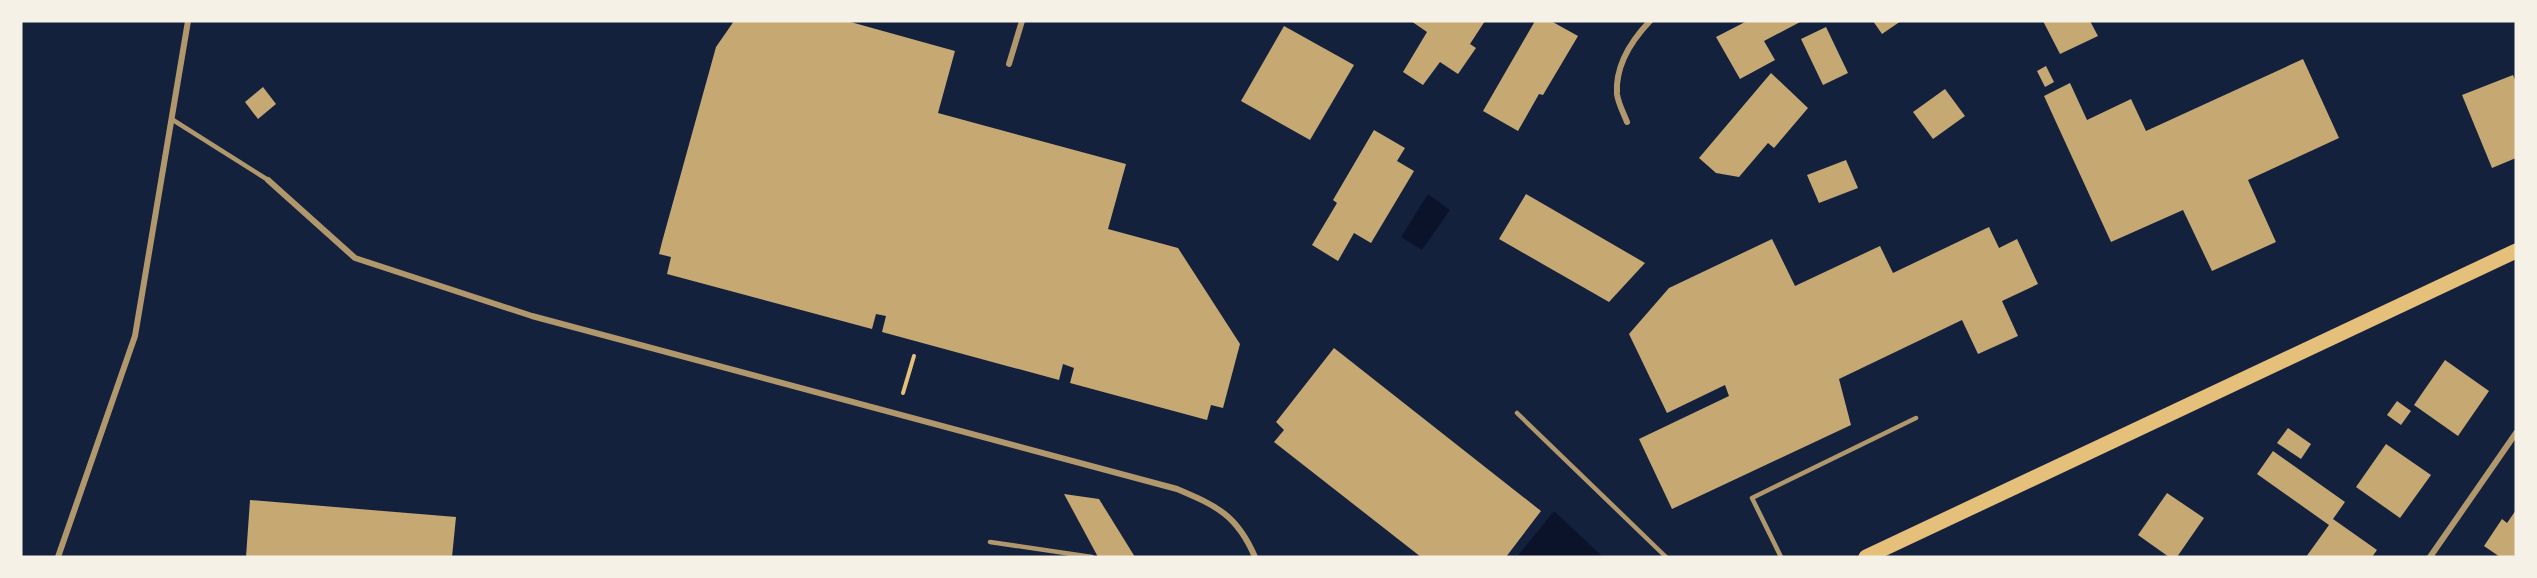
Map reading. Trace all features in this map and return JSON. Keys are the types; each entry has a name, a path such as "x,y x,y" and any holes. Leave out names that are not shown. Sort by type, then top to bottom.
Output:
{"main road":[{"path":"1866,557 2516,251"}],"street":[{"path":"58,557 135,336 188,21"},
{"path":"1009,64 1022,21"},
{"path":"1627,122 1617,95 1620,73 1626,49 1650,21"},
{"path":"268,180 356,258 532,316 1177,489 1218,507 1247,537 1256,557"},
{"path":"2430,557 2516,433"}],"lane":[{"path":"173,120 268,180"},
{"path":"1517,413 1666,557"},
{"path":"1781,557 1752,498 1916,418"},
{"path":"990,542 1092,557"}],"path":[{"path":"897,414 914,356"}],"water":[{"path":"1428,194 1450,210 1422,250 1401,237"},
{"path":"1554,511 1603,557 1517,557"}],"building":[{"path":"734,21 847,21 955,51 938,113 1126,164 1108,229 1178,248 1240,344 1223,408 1211,405 1207,420 1070,383 1074,368 1063,364 1059,380 882,332 886,316 876,314 872,329 667,274 671,257 659,254 662,242 716,47"},
{"path":"1411,21 1485,21 1470,44 1476,48 1458,74 1440,62 1423,85 1403,72 1427,32"},
{"path":"1535,21 1551,21 1578,36 1543,95 1539,94 1518,131 1483,111"},
{"path":"1747,21 1802,21 1764,41 1775,60 1740,79 1716,37"},
{"path":"1873,21 1901,21 1882,34"},
{"path":"2043,21 2090,21 2098,36 2060,54"},
{"path":"1284,26 1354,65 1310,140 1241,101"},
{"path":"1826,27 1848,73 1823,85 1801,39"},
{"path":"2303,59 2339,138 2248,180 2276,242 2212,271 2183,210 2111,242 2044,96 2070,83 2087,120 2131,99 2146,131"},
{"path":"2046,66 2054,82 2045,87 2037,71"},
{"path":"1771,73 1808,108 1774,148 1768,143 1739,177 1716,173 1699,158"},
{"path":"2513,75 2516,82 2516,158 2492,168 2462,95"},
{"path":"263,87 276,104 258,119 245,102"},
{"path":"1945,89 1965,116 1933,139 1913,112"},
{"path":"1374,130 1405,148 1397,161 1414,171 1371,243 1354,233 1338,261 1312,245 1337,203 1333,200"},
{"path":"1846,160 1858,188 1819,203 1807,175"},
{"path":"1526,194 1645,263 1609,302 1499,239"},
{"path":"1989,227 1999,248 2017,239 2038,284 2002,301 2018,336 1978,354 1962,320 1839,379 1851,425 1672,509 1639,439 1729,396 1725,385 1667,413 1629,334 1669,288 1772,239 1795,286 1880,246 1893,273"},
{"path":"1334,348 1541,511 1506,557 1421,557 1274,442 1284,430 1276,422"},
{"path":"2445,360 2489,391 2458,436 2414,405"},
{"path":"2397,401 2411,411 2401,425 2387,415"},
{"path":"2288,428 2311,444 2301,459 2277,443"},
{"path":"2386,444 2431,475 2400,518 2356,487"},
{"path":"2273,451 2345,502 2333,519 2377,550 2372,557 2306,557 2329,525 2257,474"},
{"path":"2167,493 2204,518 2177,557 2169,557 2138,535"},
{"path":"1064,494 1099,499 1135,557 1098,557"},
{"path":"250,500 456,517 452,557 246,557"},
{"path":"2516,510 2516,557 2500,557 2484,546 2502,519 2507,523"}]}
